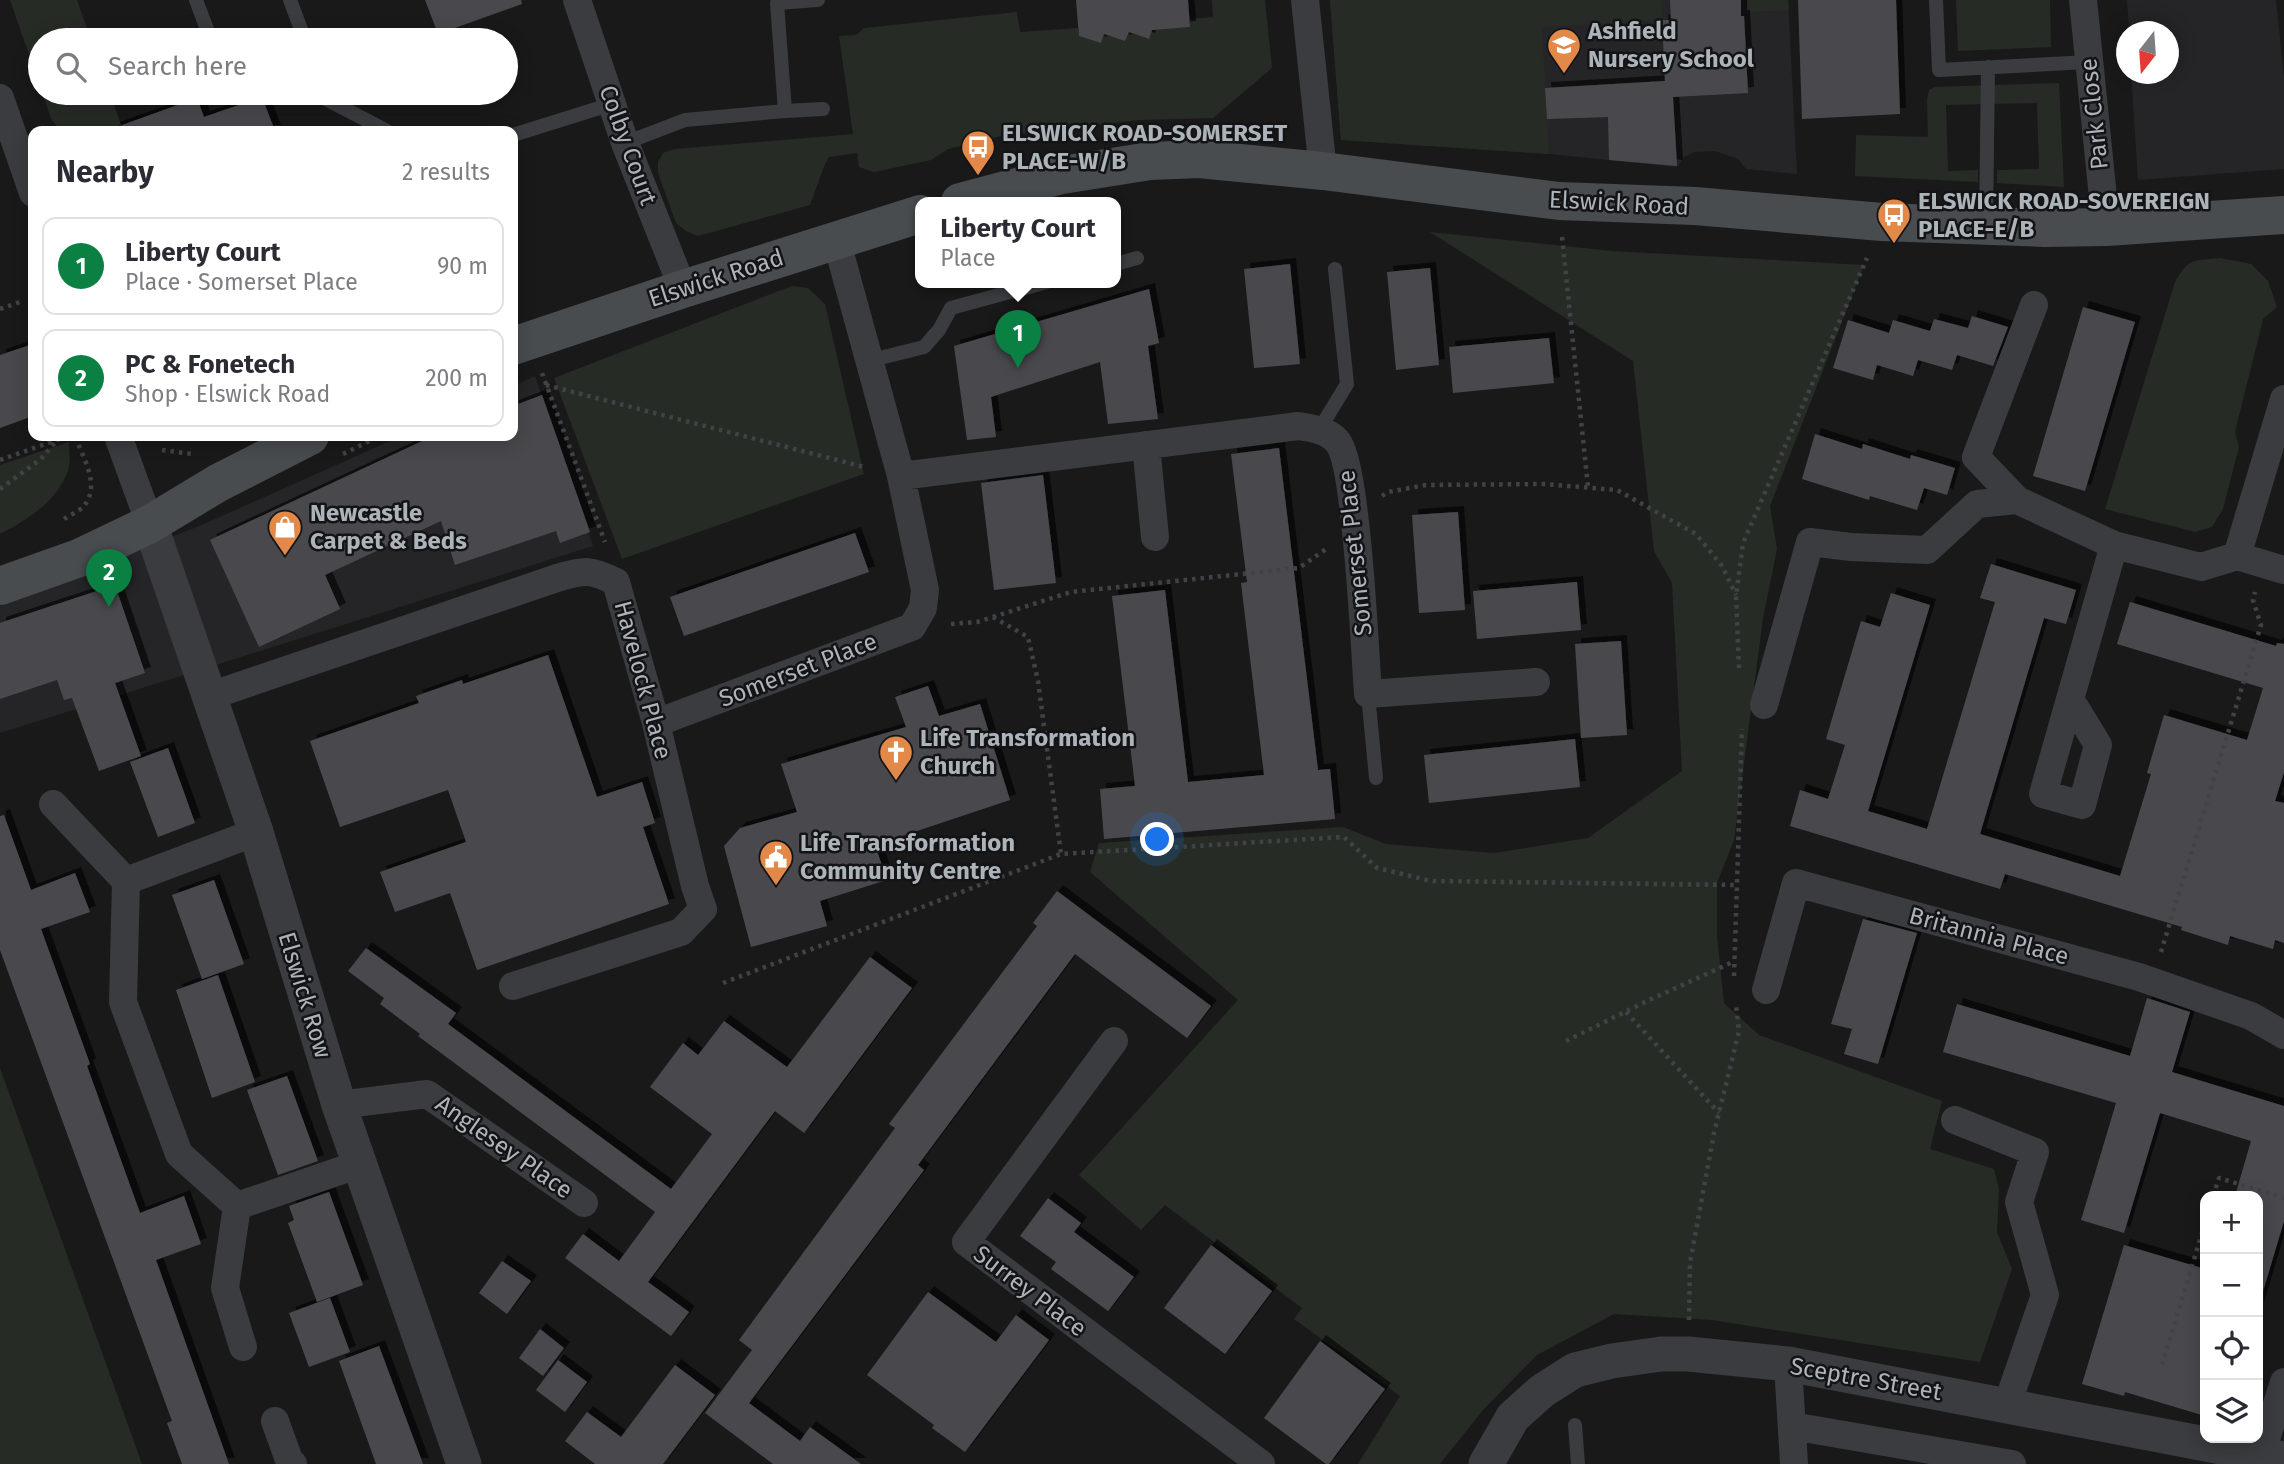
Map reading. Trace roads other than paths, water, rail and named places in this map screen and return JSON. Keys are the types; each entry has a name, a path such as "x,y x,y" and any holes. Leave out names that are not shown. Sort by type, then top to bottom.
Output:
{"main road":[{"name":"Elswick Road","path":"979,197 1062,175 1150,161 1199,159 1559,201 1696,206 1882,222 2045,228 2106,227 2284,215"},
{"name":"Elswick Road","path":"521,343 915,215"},
{"path":"0,586 79,558 150,524 218,483 300,441"}],"street":[{"name":"Colby Court","path":"578,0 625,144 683,289"},
{"path":"1304,0 1323,172"},
{"name":"Park Close","path":"2083,0 2106,227"},
{"path":"2,110 28,180"},
{"path":"836,239 901,476 1298,426 1320,430"},
{"path":"2034,305 1976,457 2017,500 2114,545 2202,567 2261,563 2284,399"},
{"name":"Somerset Place","path":"1320,430 1336,440 1344,454 1354,513 1368,694"},
{"path":"120,441 150,524"},
{"path":"1146,445 1155,537"},
{"name":"Somerset Place","path":"656,723 912,627 923,608 925,590 901,476"},
{"path":"1753,712 1810,542 1927,551 1977,504 2017,500"},
{"name":"Elswick Row","path":"150,524 256,832 339,1105 464,1464"},
{"path":"2070,699 2114,545"},
{"name":"Havelock Place","path":"210,696 577,572 597,572 616,582 656,723 695,886 703,909 681,932 513,986"},
{"path":"1368,694 1536,682"},
{"path":"52,803 126,881 123,1002 179,1154 237,1206"},
{"path":"126,881 256,832"},
{"name":"Britannia Place","path":"1766,990 1796,883 2139,977 2250,1016 2284,1035"},
{"name":"Surrey Place","path":"1114,1041 966,1242 1261,1464"},
{"name":"Anglesey Place","path":"339,1105 427,1094 584,1203"},
{"path":"1955,1120 2035,1152 2019,1202 2045,1295 2007,1405"},
{"path":"237,1206 360,1164"},
{"path":"237,1206 225,1289 243,1347"},
{"name":"Sceptre Street","path":"1486,1464 1513,1417 1542,1391 1575,1370 1661,1354 1688,1354 1788,1364 2007,1405 2268,1459"},
{"path":"1788,1364 1794,1464"},
{"path":"2268,1459 2284,1382"},
{"path":"275,1421 289,1460 293,1464"},
{"path":"1792,1426 2012,1464"}],"lane":[{"path":"196,0 206,28"},
{"path":"290,0 300,28"},
{"path":"785,111 776,3 818,0"},
{"path":"1936,0 1939,69 2088,62"},
{"path":"1986,226 1988,67"},
{"path":"518,133 612,104"},
{"path":"337,105 377,126"},
{"path":"625,144 685,120 823,108"},
{"path":"1121,263 1137,258"},
{"path":"1320,430 1346,384 1335,269"},
{"path":"869,361 924,347 939,330 951,308 1025,288"},
{"path":"1368,694 1376,778"},
{"path":"1575,1425 1578,1464"}],"place":[{"name":"Ashfield Nursery School","path":"1564,75"},
{"name":"ELSWICK ROAD-SOMERSET PLACE-W/B","path":"978,177"},
{"name":"ELSWICK ROAD-SOVEREIGN PLACE-E/B","path":"1894,245"},
{"name":"Liberty Court","path":"1018,368"},
{"name":"Newcastle Carpet & Beds","path":"285,557"},
{"name":"PC & Fonetech","path":"109,607"},
{"name":"Life Transformation Church","path":"896,782"},
{"name":"Life Transformation Community Centre","path":"776,887"}]}
